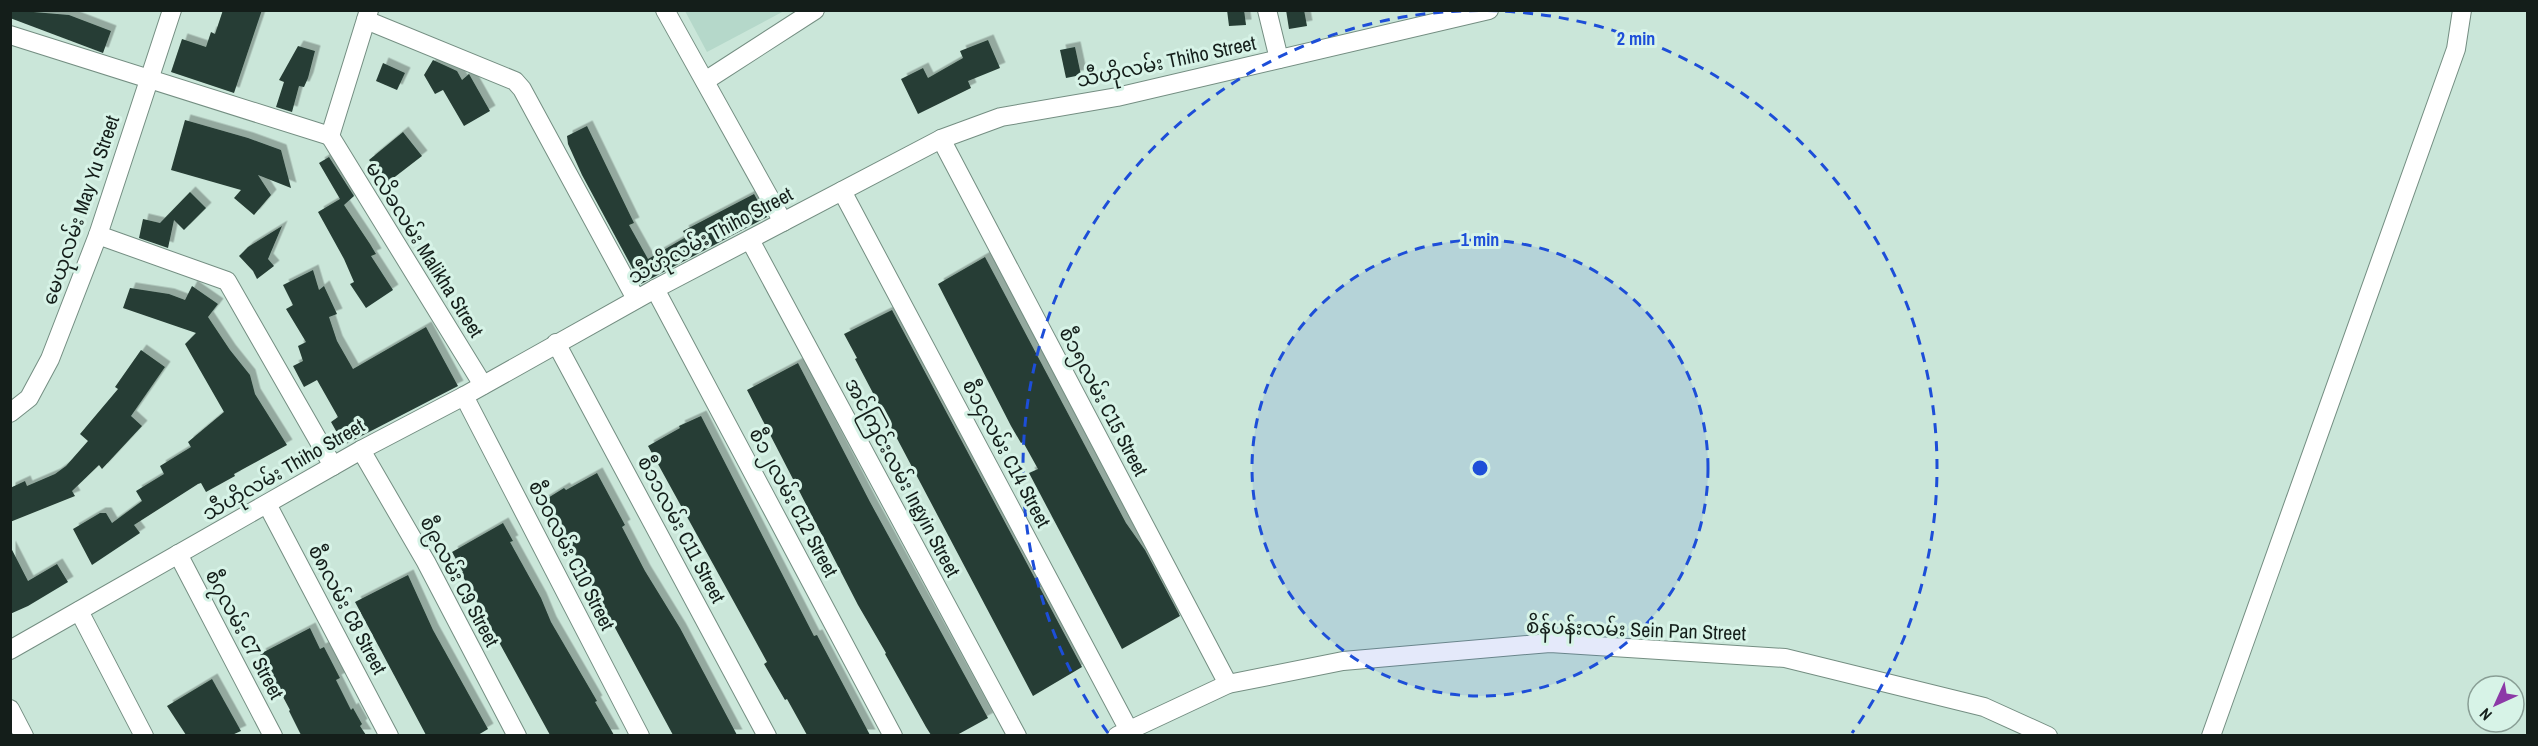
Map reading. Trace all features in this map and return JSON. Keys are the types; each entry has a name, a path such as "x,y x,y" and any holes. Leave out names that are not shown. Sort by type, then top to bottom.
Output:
{"street":[{"name":"မေယုလမ်း May Yu Street","path":"10,413 29,398 50,359 98,235 172,10"},
{"path":"665,10 783,222"},
{"path":"705,81 815,10"},
{"path":"1267,10 1279,59"},
{"name":"သီဟိုလမ်း Thiho Street","path":"10,650 361,450 464,396 636,299 941,140 1001,117 1117,97 1279,59 1425,18 1489,10"},
{"path":"2211,735 2456,49 2462,10"},
{"path":"10,35 330,136 368,15 515,81 522,89 636,299"},
{"name":"မလိခလမ်း Malikha Street","path":"330,136 483,385"},
{"name":"စီ၁၅လမ်း C15 Street","path":"941,140 1228,684"},
{"name":"စီ၁၄လမ်း C14 Street","path":"842,191 1126,733"},
{"path":"98,235 227,281 333,466"},
{"name":"အင်ကြင်းလမ်း Ingyin Street","path":"750,240 1017,735"},
{"name":"စီ၁၂လမ်း C12 Street","path":"655,289 892,735"},
{"name":"စီ၁၁လမ်း C11 Street","path":"556,343 767,735"},
{"name":"စီ၁၀လမ်း C10 Street","path":"464,396 640,735"},
{"name":"စီ၉လမ်း C9 Street","path":"361,450 426,562 516,735"},
{"name":"စီ၈လမ်း C8 Street","path":"267,504 389,735"},
{"name":"စီ၇လမ်း C7 Street","path":"178,554 273,735"},
{"path":"79,611 144,735"},
{"name":"စိန်ပန်းလမ်း Sein Pan Street","path":"1126,733 1228,684 1343,661 1550,644 1785,658 1984,707 2048,735"},
{"path":"10,709 24,735"}],"shaded area":[{"path":"685,11 784,11 707,52"}],"building":[{"path":"10,10 69,15 111,31 103,53 10,18"},
{"path":"223,10 262,10 234,93 171,72 182,39 206,47 211,32 215,34"},
{"path":"1227,10 1244,10 1246,25 1229,26"},
{"path":"1286,10 1304,10 1307,26 1289,29"},
{"path":"988,40 1000,68 968,81 971,88 918,114 901,79 923,68 928,78 963,58 960,51"},
{"path":"298,46 315,51 308,78 304,87 299,86 292,112 276,107 284,82 279,80"},
{"path":"1075,47 1081,75 1066,78 1060,50"},
{"path":"433,60 457,71 462,80 469,74 490,111 464,126 443,90 435,94 424,75"},
{"path":"383,63 405,73 397,90 376,81"},
{"path":"185,120 281,150 291,188 258,175 271,195 254,215 234,198 241,190 171,170"},
{"path":"587,126 634,223 629,225 648,259 686,237 683,231 754,194 767,217 641,284 582,175 568,144 567,136"},
{"path":"403,132 422,156 387,183 369,160"},
{"path":"329,157 354,196 344,205 376,254 371,256 393,290 366,308 350,284 354,282 344,259 318,212 340,199 319,163"},
{"path":"190,192 206,208 184,230 174,220 168,248 139,238 143,219 160,223"},
{"path":"282,226 268,259 274,266 257,279 239,256 248,247"},
{"path":"985,257 1126,523 1145,550 1180,616 1122,649 1029,473 1038,469 1011,426 938,284"},
{"path":"313,270 319,290 324,286 337,314 329,317 337,341 353,369 426,327 458,386 344,445 331,422 338,417 317,380 304,387 293,366 303,361 298,346 306,342 286,309 293,305 283,285"},
{"path":"192,286 218,304 208,317 250,375 255,394 287,445 206,492 201,483 198,484 134,525 140,533 92,565 73,529 100,513 106,513 112,523 142,501 136,491 164,474 160,466 191,447 188,442 224,412 185,344 196,333 123,308 130,288 169,294 185,300"},
{"path":"892,310 1082,667 1033,696 855,359 857,358 844,334"},
{"path":"141,350 165,367 131,416 142,426 102,469 99,465 72,491 75,496 10,522 10,488 25,481 27,486 55,474 66,466 88,441 80,434 118,389 115,387"},
{"path":"798,363 870,502 988,718 957,735 931,735 926,727 858,605 747,390"},
{"path":"701,416 814,636 817,635 870,735 807,735 764,664 767,662 648,446 680,428 679,426"},
{"path":"597,473 625,525 622,527 645,571 680,628 737,735 673,735 575,554 543,501 564,488 566,490"},
{"path":"503,523 513,541 510,542 541,598 551,622 614,735 550,735 461,573 463,572 452,552"},
{"path":"10,546 28,581 57,564 68,582 10,614"},
{"path":"408,575 433,630 488,729 478,735 426,735 355,602"},
{"path":"310,628 320,649 324,647 340,678 336,680 366,735 301,735 260,654"},
{"path":"212,679 241,731 232,735 186,735 167,706"}]}
